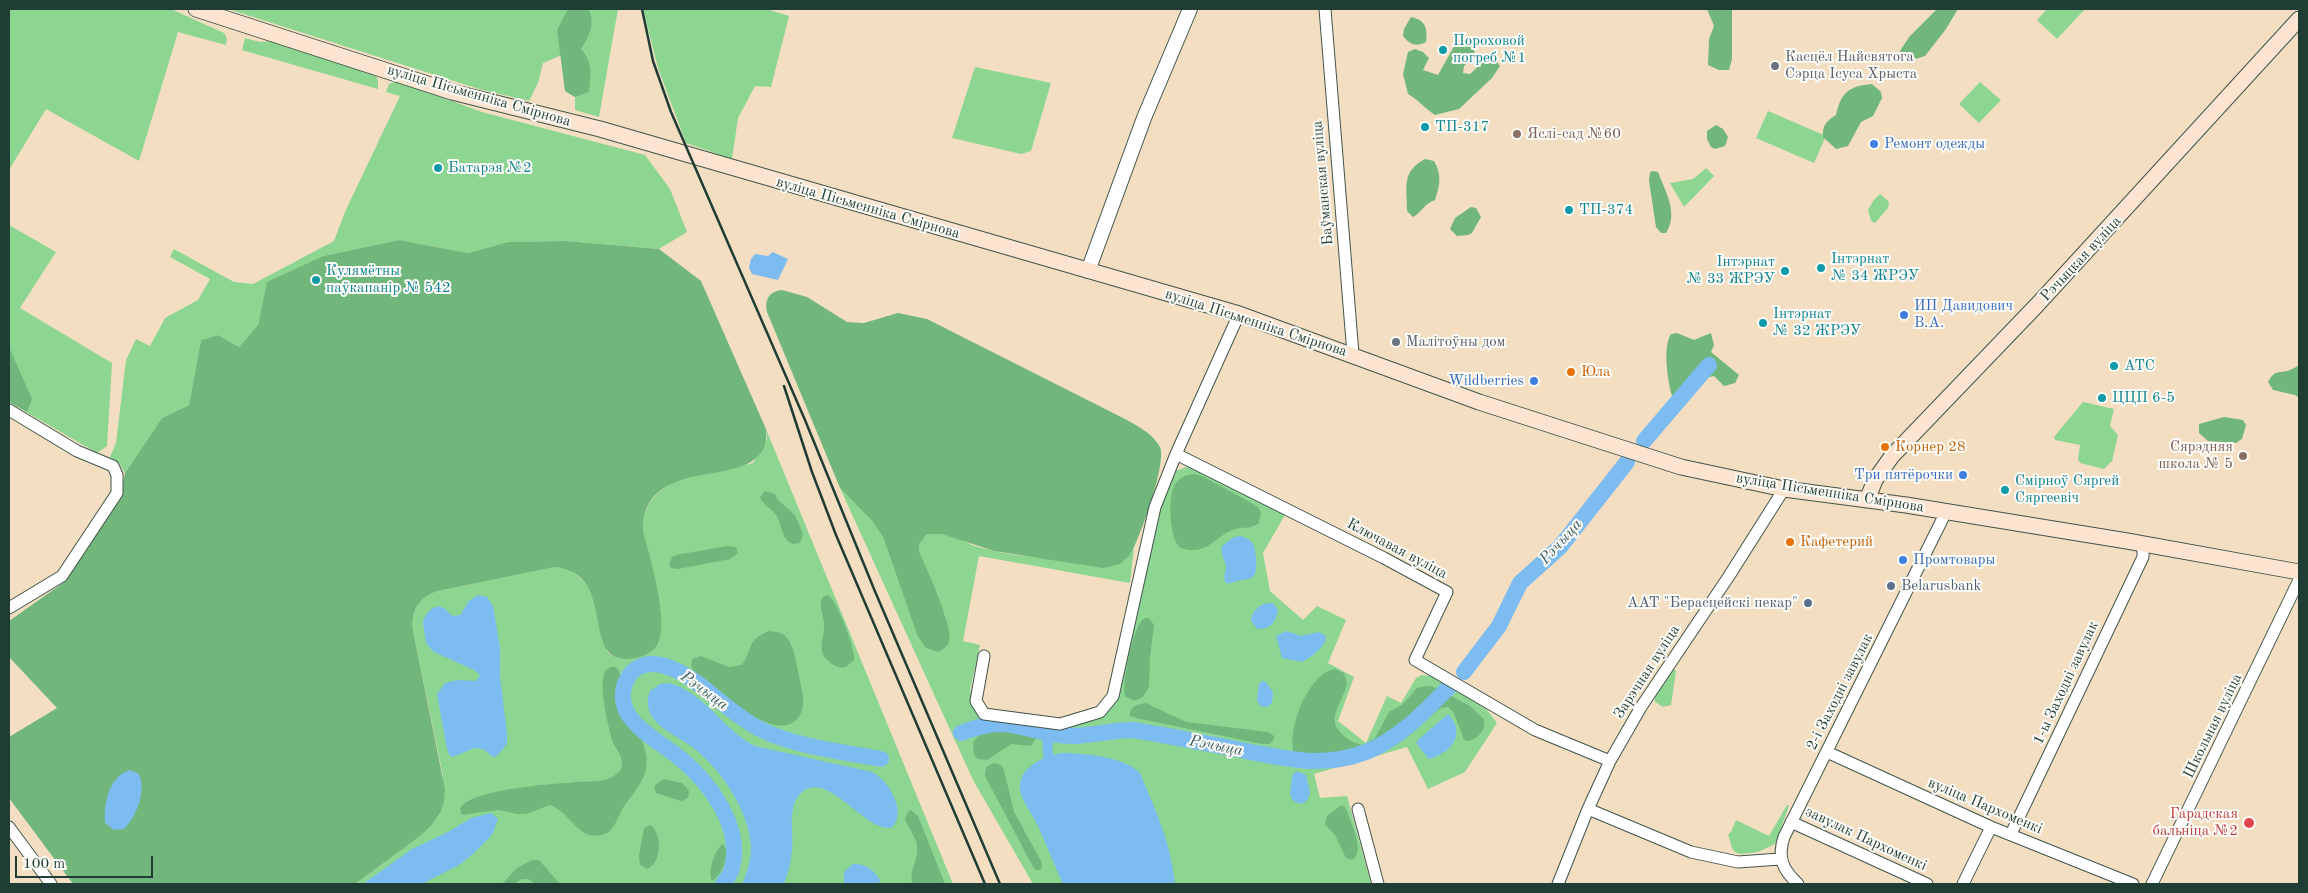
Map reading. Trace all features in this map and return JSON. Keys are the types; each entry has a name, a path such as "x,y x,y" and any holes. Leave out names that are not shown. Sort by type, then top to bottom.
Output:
{"main road":[{"name":"вуліца Пісьменніка Смірнова","path":"196,9 452,92 600,129 1239,314 1353,354 1479,402 1681,467 1784,489 1946,512 2299,572"},
{"name":"Рэчыцкая вуліца","path":"1867,500 1875,480 1892,456 2037,305 2299,20"}],"street":[{"path":"1088,271 1144,118 1190,9"},
{"name":"Баўманская вуліца","path":"1325,9 1353,354"},
{"path":"984,656 976,701 984,714 1060,724 1100,712 1113,696 1155,507 1176,454 1239,314"},
{"path":"9,410 77,451 113,466 118,474 118,493 62,576 9,608"},
{"name":"Ключавая вуліца","path":"1176,454 1384,558 1447,592 1415,660 1534,730 1610,761"},
{"name":"Зарэчная вуліца","path":"1558,884 1588,809 1610,761 1641,706 1729,576 1784,489"},
{"name":"2-і Заходні завулак","path":"1780,859 1782,842 1791,822 1946,512"},
{"name":"1-ы Заходні завулак","path":"2011,834 2142,556 2143,544"},
{"name":"Школьная вуліца","path":"2152,884 2299,580"},
{"name":"вуліца Пархоменкі","path":"1827,752 1991,826 2133,884"},
{"path":"1358,809 1378,884"},
{"path":"1588,809 1691,852 1738,862 1780,859 1784,870 1798,884"},
{"name":"завулак Пархоменкі","path":"1791,822 1927,884"},
{"path":"1963,884 1991,826"},
{"path":"9,827 51,884"}],"green space":[{"path":"9,9 171,9 224,33 227,38 226,45 178,32 139,161 46,109 9,170"},
{"path":"228,9 618,9 599,117 575,110 575,97 565,91 562,55 543,63 538,83 529,101 479,89"},
{"path":"568,9 588,9 591,19 587,40 581,49 588,59 591,74 589,92 575,97 565,91 557,30"},
{"path":"643,9 766,9 789,16 771,87 755,86 738,118 732,159 686,143 658,68"},
{"path":"1707,9 1732,9 1732,59 1729,70 1719,70 1708,65 1709,39 1714,26"},
{"path":"1937,9 1958,9 1946,29 1925,56 1909,61 1902,58 1900,51 1909,37"},
{"path":"2047,9 2085,9 2057,39 2037,20"},
{"path":"1411,17 1420,20 1425,26 1427,33 1426,42 1413,44 1403,36 1404,29"},
{"path":"245,38 260,42 274,41 376,76 378,89 242,50"},
{"path":"1457,41 1470,44 1474,49 1475,56 1464,66 1463,73 1470,74 1484,61 1497,62 1500,66 1492,78 1459,109 1435,115 1408,94 1403,74 1408,52 1415,49 1423,52 1429,58 1423,70 1438,75"},
{"path":"975,67 1051,83 1031,151 1021,154 952,138"},
{"path":"397,81 482,112 645,155 670,189 687,232 659,249 566,241 508,242 468,253 399,240 323,256 268,282 258,325 239,347 218,335 201,340 189,405 162,418 125,473 119,463 110,457 116,443 126,360 136,339 150,346 165,318 198,300 210,279 170,257 174,249 234,282 253,284 334,241 345,212 400,96 386,92 389,84"},
{"path":"1980,82 2001,100 1979,123 1959,104"},
{"path":"1872,84 1881,92 1882,98 1873,116 1861,122 1848,146 1836,149 1823,137 1825,124 1836,115 1840,101 1847,92 1857,87"},
{"path":"1768,111 1826,136 1814,163 1756,138"},
{"path":"1716,125 1723,129 1728,137 1725,146 1715,149 1711,147 1707,139 1707,131"},
{"path":"1425,159 1434,161 1437,166 1439,176 1438,190 1435,200 1427,204 1413,217 1407,211 1407,181 1412,169"},
{"path":"1706,168 1714,176 1684,207 1670,183 1693,179"},
{"path":"1650,172 1658,172 1670,202 1671,218 1666,233 1661,233 1656,227 1649,181"},
{"path":"1880,194 1889,202 1888,208 1875,223 1871,221 1868,210"},
{"path":"1471,207 1476,208 1481,217 1472,233 1457,236 1450,229 1455,218"},
{"path":"9,225 56,252 20,308 112,363 107,446 97,453 9,402"},
{"path":"399,240 468,253 508,242 566,241 659,249 701,281 766,429 763,450 750,462 730,470 684,479 664,488 649,504 643,529 658,592 661,627 659,641 653,650 644,655 627,659 613,656 605,646 593,599 586,584 574,573 555,567 438,591 421,601 413,617 413,631 445,789 444,802 440,813 431,826 355,884 73,884 9,798 9,737 57,708 9,657 9,621 63,583 120,498 125,473 162,418 189,405 201,340 218,335 239,347 258,325 267,282 323,256"},
{"path":"782,290 807,297 847,322 864,323 898,313 927,319 1127,420 1145,431 1154,438 1160,447 1160,468 1146,518 1130,555 1120,564 1103,568 994,551 942,534 927,534 919,544 919,551 944,611 949,642 945,648 938,652 926,648 917,635 883,537 872,521 840,488 767,312 766,304 771,294"},
{"path":"1677,333 1694,340 1711,333 1714,345 1711,352 1739,375 1735,383 1724,386 1714,376 1706,378 1684,401 1673,399 1669,385 1666,357 1668,340 1671,334"},
{"path":"9,347 32,399 27,412 9,402"},
{"path":"2299,365 2299,398 2295,395 2273,390 2268,382 2274,374 2288,371"},
{"path":"2083,402 2114,409 2110,426 2118,435 2112,461 2104,469 2080,463 2078,459 2080,445 2055,440 2054,437"},
{"path":"2224,417 2243,420 2246,425 2242,439 2236,443 2208,441 2199,433 2199,424"},
{"path":"766,429 953,884 355,884 419,837 431,826 440,813 443,776 413,631 413,617 421,601 438,591 555,567 569,570 580,577 594,599 608,653 617,658 629,659 661,613 643,529 645,513 652,499 663,489 677,481 753,463 767,439"},
{"path":"1189,466 1286,513 1263,553 1270,591 1303,620 1317,606 1346,620 1328,663 1354,677 1338,721 1366,743 1387,696 1401,703 1416,678 1422,675 1434,676 1487,710 1497,723 1465,772 1428,789 1407,747 1314,774 1320,798 1347,796 1371,884 1033,884 973,780 840,488 872,521 883,537 917,635 946,617 919,551 919,544 927,534 945,534 993,551 1049,558 1125,560 1134,548 1130,583 979,556 963,641 980,645 970,690 973,706 1061,726 1109,706 1161,504 1175,471"},
{"path":"1193,474 1202,476 1257,506 1261,512 1259,523 1226,533 1204,548 1189,550 1180,548 1173,535 1170,516 1171,497 1176,483 1184,477"},
{"path":"765,491 775,494 777,499 795,515 803,534 800,543 794,544 786,539 776,515 760,497"},
{"path":"727,546 736,547 738,553 730,559 678,569 671,568 669,565 672,557 676,555"},
{"path":"828,595 841,615 852,646 854,660 846,667 832,664 827,660 822,651 824,622 821,603 824,596"},
{"path":"1145,618 1149,618 1154,625 1149,687 1143,697 1134,701 1125,696 1125,679 1129,654 1136,630"},
{"path":"769,631 783,635 790,643 801,685 803,702 801,714 788,725 776,725 746,712 697,675 691,667 692,659 701,656 729,667 742,665 756,638"},
{"path":"613,666 617,668 620,676 618,701 622,711 639,734 644,746 646,766 641,782 609,832 590,835 583,832 558,809 550,805 526,814 499,810 462,815 460,809 466,802 495,792 532,786 600,781 618,773 622,762 612,740 603,693 606,670"},
{"path":"1335,669 1344,673 1347,682 1335,716 1337,729 1348,739 1358,744 1364,745 1375,738 1389,712 1402,705 1417,688 1421,687 1431,686 1470,706 1484,719 1484,727 1475,738 1467,741 1464,740 1454,713 1448,707 1441,708 1408,737 1388,748 1336,766 1312,769 1304,767 1296,758 1293,745 1298,712 1305,696 1314,683 1324,673"},
{"path":"1673,669 1676,671 1671,705 1663,707 1655,702 1654,697"},
{"path":"1146,703 1186,722 1268,732 1274,736 1274,739 1270,744 1262,744 1130,716 1133,708"},
{"path":"990,728 1021,730 1032,734 1036,738 1031,746 1011,744 987,760 978,759 974,755 973,742 982,731"},
{"path":"994,763 1001,765 1004,770 1014,812 1041,861 1042,867 1040,870 1036,870 1033,867 985,776 986,767"},
{"path":"664,779 682,783 689,791 688,798 681,801 656,793 654,786"},
{"path":"1787,805 1789,806 1775,844 1758,852 1741,854 1735,852 1728,834 1731,832 1736,820 1769,836"},
{"path":"1340,806 1344,806 1347,811 1356,837 1358,850 1353,860 1346,858 1335,835 1325,824 1327,816"},
{"path":"911,810 918,816 945,884 912,883 911,878 917,855 917,846 905,819"},
{"path":"650,825 657,834 659,848 656,861 647,869 640,865 639,855 644,828"},
{"path":"723,844 726,858 719,874 712,881 710,872 713,861 717,850"},
{"path":"532,860 539,860 560,884 535,884 528,879 522,879 513,884 502,884 517,868"}],"water":[{"path":"773,252 788,259 778,280 752,274 749,268 751,259 755,254 768,256"},
{"path":"1240,536 1248,539 1253,544 1256,559 1255,574 1248,579 1226,583 1224,577 1226,567 1222,546 1234,537"},
{"path":"478,595 487,597 493,606 500,647 500,677 507,744 497,756 493,757 483,749 474,748 453,757 450,756 447,749 437,694 445,683 458,680 476,681 480,675 474,670 434,652 426,643 423,622 428,612 437,607 444,608 453,616 460,615 469,601"},
{"path":"1273,603 1278,610 1274,622 1269,627 1257,629 1251,621 1253,613 1261,605"},
{"path":"1287,631 1301,636 1319,632 1326,636 1324,644 1302,662 1282,658 1276,636"},
{"path":"1262,681 1266,682 1273,692 1272,703 1267,707 1260,706 1257,700 1259,684"},
{"path":"668,683 681,687 692,694 733,731 755,746 872,772 879,776 895,798 898,815 896,822 891,828 880,826 833,794 821,788 810,788 796,799 792,813 792,854 784,884 742,884 746,875 751,847 745,819 739,805 713,766 692,747 658,724 650,713 648,699 650,691 660,684"},
{"path":"1448,714 1454,721 1456,729 1454,742 1444,752 1429,759 1416,743"},
{"path":"1062,753 1104,757 1125,763 1140,773 1166,840 1175,884 1063,884 1037,824 1022,798 1020,785 1022,777 1032,765 1047,757"},
{"path":"130,770 139,774 142,788 141,796 133,818 124,829 114,830 105,823 107,799 112,785 117,778"},
{"path":"1296,771 1306,775 1310,793 1307,801 1301,804 1293,801 1290,794 1292,776"},
{"path":"491,813 498,819 492,835 459,865 422,884 363,884 412,849 448,832 471,818"},
{"path":"853,864 865,866 872,870 880,880 879,884 844,884 844,872"}],"waterway":[{"name":"Рэчыца","path":"1644,441 1709,365"},
{"name":"Рэчыца","path":"1464,672 1499,626 1520,583 1560,547 1627,462"},
{"name":"Рэчыца","path":"723,884 730,874 734,853 733,837 728,822 713,793 691,768 639,727 628,714 623,697 626,680 631,673 646,665 664,666 690,678 741,718 773,735 819,748 881,759"},
{"name":"Рэчыца","path":"961,733 992,724 1019,726 1061,736 1132,730 1285,758 1317,761 1333,760 1366,752 1390,740 1411,724 1449,687"},
{"path":"1047,735 1049,768"}],"railway":[{"path":"642,9 653,61 671,112 805,420 874,589 1000,884"},
{"path":"784,386 812,472 836,535 985,884"}],"place":[{"name":"Пороховой погреб №1","path":"1443,50"},
{"name":"Касцёл Найсвятога Сэрца Ісуса Хрыста","path":"1775,66"},
{"name":"ТП-317","path":"1425,127"},
{"name":"Яслі-сад №60","path":"1517,134"},
{"name":"Ремонт одежды","path":"1874,144"},
{"name":"Батарэя №2","path":"438,168"},
{"name":"ТП-374","path":"1569,210"},
{"name":"Інтэрнат № 34 ЖРЭУ","path":"1821,268"},
{"name":"Інтэрнат № 33 ЖРЭУ","path":"1785,271"},
{"name":"Кулямётны паўкапанір № 542","path":"316,280"},
{"name":"ИП Давидович В.А.","path":"1904,315"},
{"name":"Інтэрнат № 32 ЖРЭУ","path":"1763,323"},
{"name":"Малітоўны дом","path":"1396,342"},
{"name":"АТС","path":"2114,366"},
{"name":"Юла","path":"1571,372"},
{"name":"Wildberries","path":"1534,381"},
{"name":"ЦЦП 6-5","path":"2102,398"},
{"name":"Корнер 28","path":"1885,447"},
{"name":"Сярэдняя школа № 5","path":"2243,456"},
{"name":"Три пятёрочки","path":"1963,475"},
{"name":"Смірноў Сяргей Сяргеевіч","path":"2005,490"},
{"name":"Кафетерий","path":"1790,542"},
{"name":"Промтовары","path":"1903,560"},
{"name":"Belarusbank","path":"1891,586"},
{"name":"ААТ \"Берасцейскі пекар\"","path":"1808,603"},
{"name":"Гарадская бальніца №2","path":"2249,823"}]}
